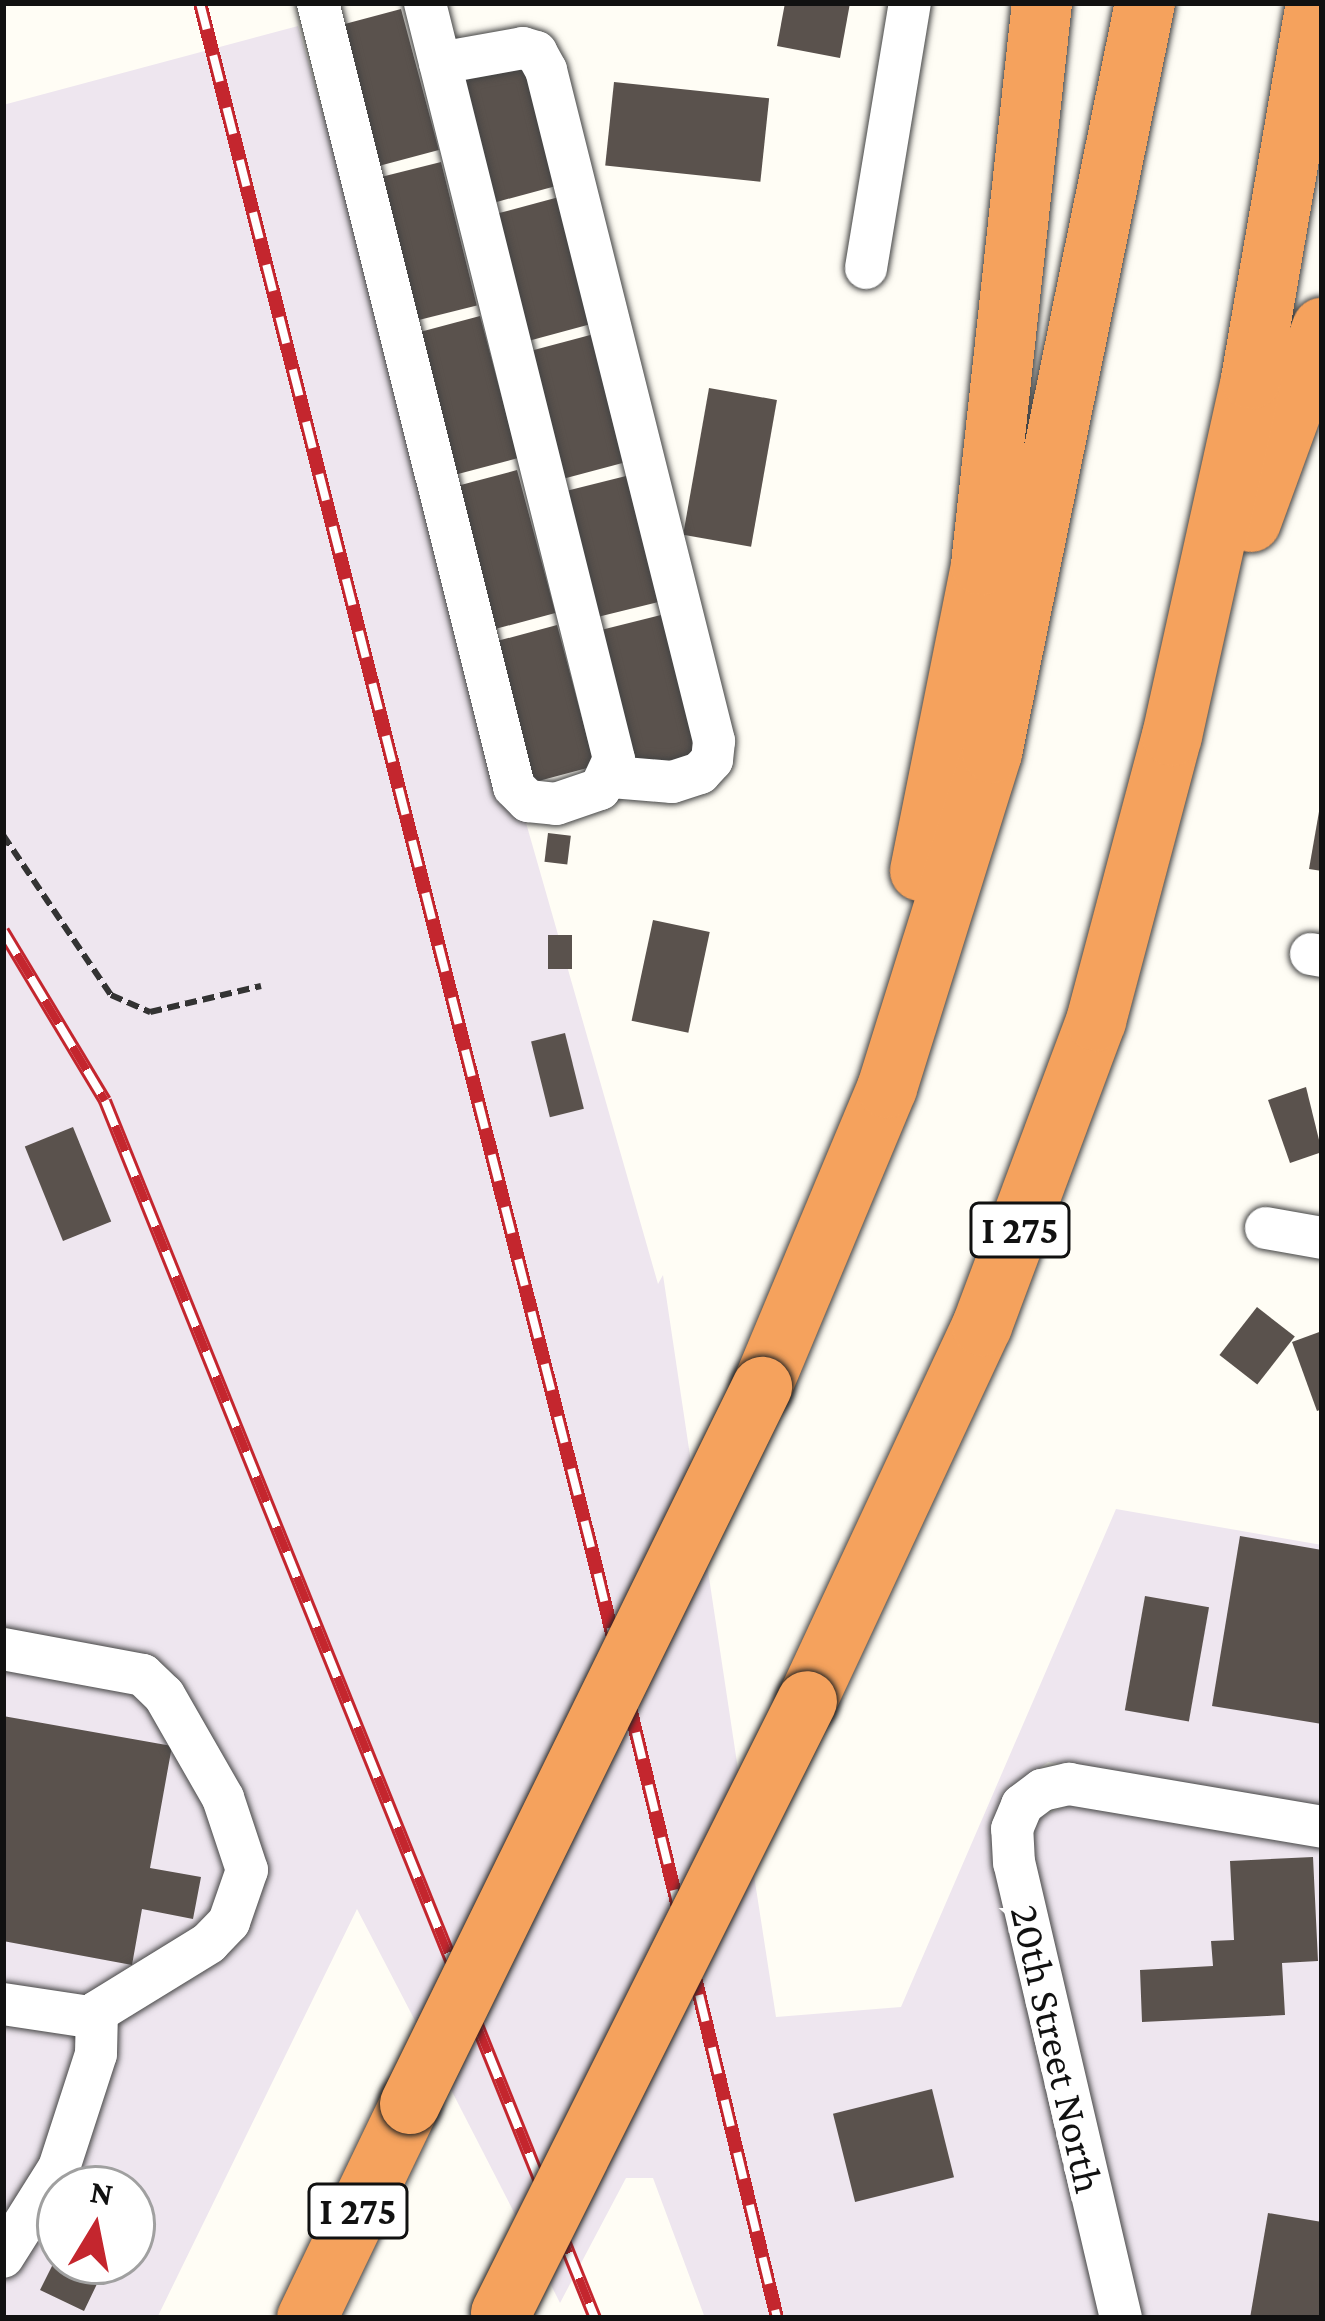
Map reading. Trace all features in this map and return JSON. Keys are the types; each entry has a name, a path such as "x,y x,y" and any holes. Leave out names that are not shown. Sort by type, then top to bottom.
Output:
{"highway":[{"path":"830,1238 912,907 982,565 1042,3"},
{"name":"I 275","path":"307,2318 762,1387 830,1238 946,912 992,752 1144,3"},
{"name":"I 275","path":"500,2316 807,1701 982,1326 1057,1135 1172,736 1251,379 1316,3"},
{"path":"1172,736 1322,328"}],"street":[{"path":"326,5 514,787 528,801 556,804 600,789 612,776 614,759 425,3"},
{"path":"866,268 910,3"},
{"path":"440,63 523,48 536,52 546,70 714,741 712,760 686,778 612,776"},
{"path":"1266,1228 1322,1238"},
{"path":"3,1649 143,1675 183,1726 243,1847 243,1895 230,1922 96,2018 3,2004"},
{"name":"20th Street North","path":"1120,2318 1014,1863 1012,1829 1022,1805 1042,1790 1070,1784 1322,1827"},
{"path":"3,2258 59,2168 96,2054 96,2018"}],"path":[{"path":"3,835 111,995 149,1012 261,986"}],"shaded area":[{"path":"298,26 658,1284 663,1275 695,1489 423,2036 357,1909 157,2318 3,2318 3,105"},
{"path":"1116,1509 1322,1545 1322,1807 1048,1762 1012,1789 1102,2318 705,2318 653,2178 626,2178 560,2303 541,2265 753,1869 776,2017 901,2007"},
{"path":"705,1551 744,1809 521,2226 444,2076"},
{"path":"1069,1805 1322,1848 1322,2318 1139,2318 1032,1859 1036,1818"}],"building":[{"path":"785,3 850,3 840,58 777,46"},
{"path":"401,9 439,150 374,167 336,26"},
{"path":"524,59 558,186 492,203 458,77"},
{"path":"614,82 769,98 760,182 605,166"},
{"path":"441,162 477,306 411,322 375,178"},
{"path":"559,197 593,324 527,341 493,215"},
{"path":"480,316 518,458 451,476 413,334"},
{"path":"594,334 628,462 562,479 528,352"},
{"path":"709,388 777,400 751,547 683,535"},
{"path":"517,470 555,613 491,630 452,487"},
{"path":"630,475 661,601 595,618 564,491"},
{"path":"665,614 700,755 634,771 599,630"},
{"path":"557,625 595,766 530,783 492,642"},
{"path":"1322,806 1322,871 1309,869"},
{"path":"548,833 571,836 567,865 544,862"},
{"path":"653,920 710,932 688,1033 632,1021"},
{"path":"548,935 572,935 572,969 548,969"},
{"path":"565,1033 584,1109 550,1117 531,1041"},
{"path":"1306,1087 1322,1152 1290,1163 1268,1100"},
{"path":"73,1127 111,1222 63,1241 25,1146"},
{"path":"1257,1307 1295,1337 1257,1385 1219,1355"},
{"path":"1322,1331 1322,1409 1317,1411 1292,1342"},
{"path":"1240,1536 1322,1550 1322,1724 1212,1706"},
{"path":"1145,1596 1209,1607 1189,1722 1125,1710"},
{"path":"3,1716 172,1746 150,1868 201,1877 193,1919 142,1909 132,1965 3,1941"},
{"path":"1313,1857 1318,1961 1282,1963 1285,2015 1142,2022 1140,1970 1213,1966 1211,1941 1234,1940 1230,1861"},
{"path":"932,2089 954,2177 855,2202 833,2114"},
{"path":"1268,2213 1322,2222 1322,2318 1250,2318"},
{"path":"42,2285 96,2285 84,2311 40,2290"}],"railway":[{"path":"200,3 598,1575 777,2318"},
{"path":"3,931 105,1101 595,2318"}]}
